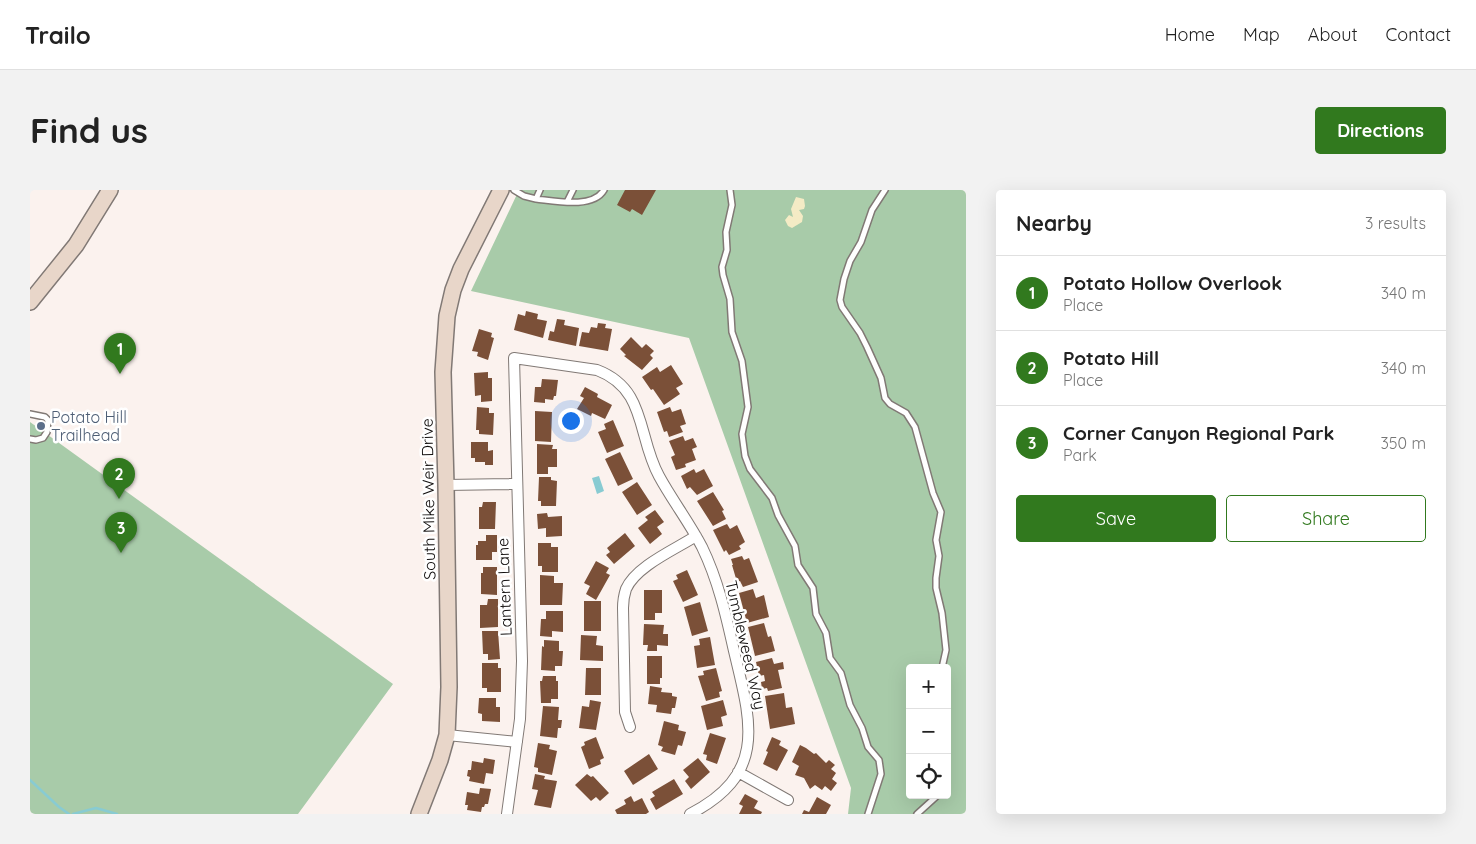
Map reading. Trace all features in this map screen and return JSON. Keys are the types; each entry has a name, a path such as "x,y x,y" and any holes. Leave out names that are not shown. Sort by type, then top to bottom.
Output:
{"street":[{"path":"30,302 76,245 110,190"},
{"name":"South Mike Weir Drive","path":"420,814 447,735 446,485 443,372 446,316 461,269 501,190"},
{"name":"Lantern Lane","path":"507,814 520,719 522,661 514,358"},
{"name":"Tumbleweed Way","path":"514,358 596,370 607,374 624,387 637,407 647,446 658,475 696,536 721,594 748,710 749,742 738,772 726,788 713,801 690,814"},
{"path":"446,485 516,484"},
{"path":"630,727 625,712 623,608 626,589 644,568 696,536"},
{"path":"447,735 517,742"},
{"path":"738,772 788,800"}],"lane":[{"path":"514,190 524,196 536,199 567,202 585,202 598,198 604,190"},
{"path":"536,199 540,190"},
{"path":"567,202 573,190"},
{"path":"730,190 732,205 726,232 727,250 722,267 730,299 732,332 742,361 748,407 742,434 745,456 750,469 772,498 778,515 795,546 798,565 813,588 816,614 826,633 830,658 841,673 850,705 862,728 868,747 879,760 881,774 868,814"},
{"path":"885,190 872,210 861,242 850,262 840,300 842,307 867,347 880,378 884,398 890,404 906,413 915,427 933,492 941,512 936,540 939,556 936,588 942,613 946,650 943,664"},
{"path":"30,414 45,417 48,420 48,427 43,438 30,439"},
{"path":"917,814 934,799"}],"green space":[{"path":"519,190 966,190 966,814 848,814 851,788 689,338 471,291"},
{"path":"30,422 393,684 298,814 30,814"}],"sand":[{"path":"796,197 804,199 805,206 804,209 799,210 803,216 802,222 792,228 788,226 785,220 789,215 793,217 791,209"}],"water":[{"path":"599,476 604,491 597,494 592,478"}],"building":[{"path":"625,190 656,190 642,215 632,209 630,212 617,205"},
{"path":"526,311 538,314 537,319 547,321 543,338 514,330 518,314 525,316"},
{"path":"557,319 565,320 564,325 579,328 576,346 548,340 550,331 554,332"},
{"path":"598,323 606,324 605,328 612,329 608,351 579,346 582,332 589,333 591,327 597,328"},
{"path":"479,329 492,333 491,337 494,338 488,360 477,356 478,352 472,351"},
{"path":"631,337 642,348 646,344 654,351 650,355 653,358 642,370 624,356 626,355 620,349"},
{"path":"671,365 683,384 676,388 680,394 664,405 642,377 657,367 660,372"},
{"path":"488,372 488,378 492,378 492,401 481,402 481,395 475,396 474,373"},
{"path":"542,379 558,380 556,396 554,396 553,400 545,399 545,403 534,402 535,387 541,387"},
{"path":"585,387 598,394 597,397 612,405 605,419 592,413 591,416 577,409 584,398 580,396"},
{"path":"477,407 489,408 489,413 494,413 493,435 479,434 479,430 476,430"},
{"path":"670,407 672,412 681,409 686,424 680,426 683,432 669,437 667,431 664,432 657,412"},
{"path":"535,411 552,412 551,442 535,441"},
{"path":"613,420 624,446 607,453 598,432 606,429 604,424"},
{"path":"683,436 685,441 693,438 697,447 692,449 696,460 685,464 686,467 676,470 671,457 675,455 669,441"},
{"path":"471,442 488,442 488,451 493,450 493,465 485,465 485,462 475,462 475,458 471,458"},
{"path":"537,444 553,445 552,449 557,449 557,467 548,467 548,474 537,474"},
{"path":"620,452 633,479 618,486 605,459"},
{"path":"694,469 696,473 704,469 713,486 697,495 690,487 687,489 681,476"},
{"path":"539,477 551,477 551,480 557,481 556,506 541,506 541,501 538,501"},
{"path":"637,482 652,505 637,515 622,492"},
{"path":"713,492 724,510 722,511 726,519 713,526 697,501"},
{"path":"483,502 496,502 495,529 479,529 479,507 482,507"},
{"path":"655,510 664,522 657,527 662,534 650,544 638,528 648,520 645,517"},
{"path":"547,513 548,517 562,516 562,536 546,537 546,528 538,529 537,514"},
{"path":"727,524 730,529 737,525 745,542 739,546 741,549 729,555 726,550 724,552 713,530"},
{"path":"625,533 635,546 614,564 606,555 610,552 607,548"},
{"path":"486,535 497,535 497,552 492,552 492,560 476,560 476,545 478,545 478,541 486,541"},
{"path":"538,543 551,543 551,547 558,547 558,572 542,572 542,566 538,566"},
{"path":"742,556 744,560 749,558 758,582 743,587 740,581 737,582 731,559"},
{"path":"596,561 609,568 606,573 610,575 596,600 586,594 590,586 584,583"},
{"path":"483,567 497,567 497,595 481,594 481,573 483,573"},
{"path":"687,570 698,595 683,602 673,581 678,579 676,575"},
{"path":"540,575 554,576 554,583 563,583 562,605 540,605"},
{"path":"753,589 756,598 764,595 769,617 747,623 739,593"},
{"path":"644,590 662,590 662,613 655,613 655,620 644,620"},
{"path":"488,599 498,599 498,627 480,628 480,605 487,605"},
{"path":"584,601 601,601 601,631 584,631"},
{"path":"700,602 708,631 692,636 684,607"},
{"path":"546,611 563,611 563,632 552,631 552,637 540,636 541,619 546,619"},
{"path":"764,623 768,637 771,636 775,651 755,656 748,627"},
{"path":"644,624 664,625 663,634 668,634 668,646 657,645 657,651 647,651 648,645 643,645"},
{"path":"482,631 498,631 500,659 488,660 488,654 483,654"},
{"path":"581,635 597,636 596,645 603,646 603,661 580,660"},
{"path":"710,637 715,665 697,668 694,646 700,645 699,639"},
{"path":"544,640 559,641 559,651 563,651 562,666 555,666 555,671 541,670"},
{"path":"647,656 662,656 662,678 660,678 660,684 647,684"},
{"path":"772,658 774,664 783,662 784,669 778,670 782,688 768,691 767,688 762,689 761,682 765,681 764,675 759,676 756,662"},
{"path":"482,663 498,663 498,668 501,668 501,692 487,692 487,688 482,688"},
{"path":"586,668 601,668 601,695 585,695"},
{"path":"716,668 722,691 719,692 720,697 706,701 698,676 704,675 703,671"},
{"path":"543,676 556,676 556,681 558,681 558,699 551,699 551,703 541,703 540,681 542,681"},
{"path":"650,686 662,688 661,692 672,693 672,696 677,697 675,708 672,708 671,714 656,712 657,705 648,704"},
{"path":"784,693 786,708 792,707 795,724 770,729 765,696"},
{"path":"479,698 496,698 496,707 500,707 500,722 482,721 482,714 478,713"},
{"path":"590,700 601,702 596,730 579,728 582,706 589,707"},
{"path":"723,700 727,715 721,717 723,726 707,730 701,706"},
{"path":"543,706 559,707 558,720 562,720 561,728 558,728 557,738 540,736"},
{"path":"664,721 679,725 678,730 686,732 682,746 678,745 675,755 661,751 663,747 658,745"},
{"path":"710,733 726,738 717,764 706,760 707,755 703,754"},
{"path":"596,737 604,758 600,760 601,764 589,769 581,747 585,745 584,742"},
{"path":"772,737 781,741 779,745 788,750 777,771 763,764"},
{"path":"538,743 550,745 549,749 557,751 552,775 538,772 538,768 534,767"},
{"path":"800,745 814,754 816,753 826,763 829,760 835,765 831,769 836,773 832,779 837,783 831,791 825,786 822,790 815,785 810,789 804,778 795,775 799,766 792,762"},
{"path":"649,754 658,769 633,785 624,771"},
{"path":"484,758 495,760 493,774 486,773 484,784 469,781 470,777 467,776 468,770 471,770 472,761 483,763"},
{"path":"698,758 710,772 691,789 685,781 689,777 683,770"},
{"path":"535,774 545,776 544,779 557,781 551,808 534,805 538,790 532,789"},
{"path":"587,774 591,777 593,776 609,793 600,801 596,797 591,801 575,785"},
{"path":"674,779 683,794 656,810 650,799 655,796 652,792"},
{"path":"480,788 491,789 488,804 482,807 481,812 467,810 468,805 465,805 467,792 479,794"},
{"path":"745,794 758,801 754,808 762,812 761,814 739,814 743,806 739,804"},
{"path":"631,796 634,802 642,798 649,812 646,814 617,814 615,810 626,804 624,800"},
{"path":"817,797 831,805 826,814 802,814 804,810 809,812"}],"waterway":[{"path":"30,780 69,814"},
{"path":"73,814 96,808 117,814"}],"place":[{"name":"Potato Hollow Overlook","path":"120,374"},
{"name":"Potato Hill Trailhead","path":"41,426"},
{"name":"Potato Hill","path":"119,499"},
{"name":"Corner Canyon Regional Park","path":"121,553"}]}
